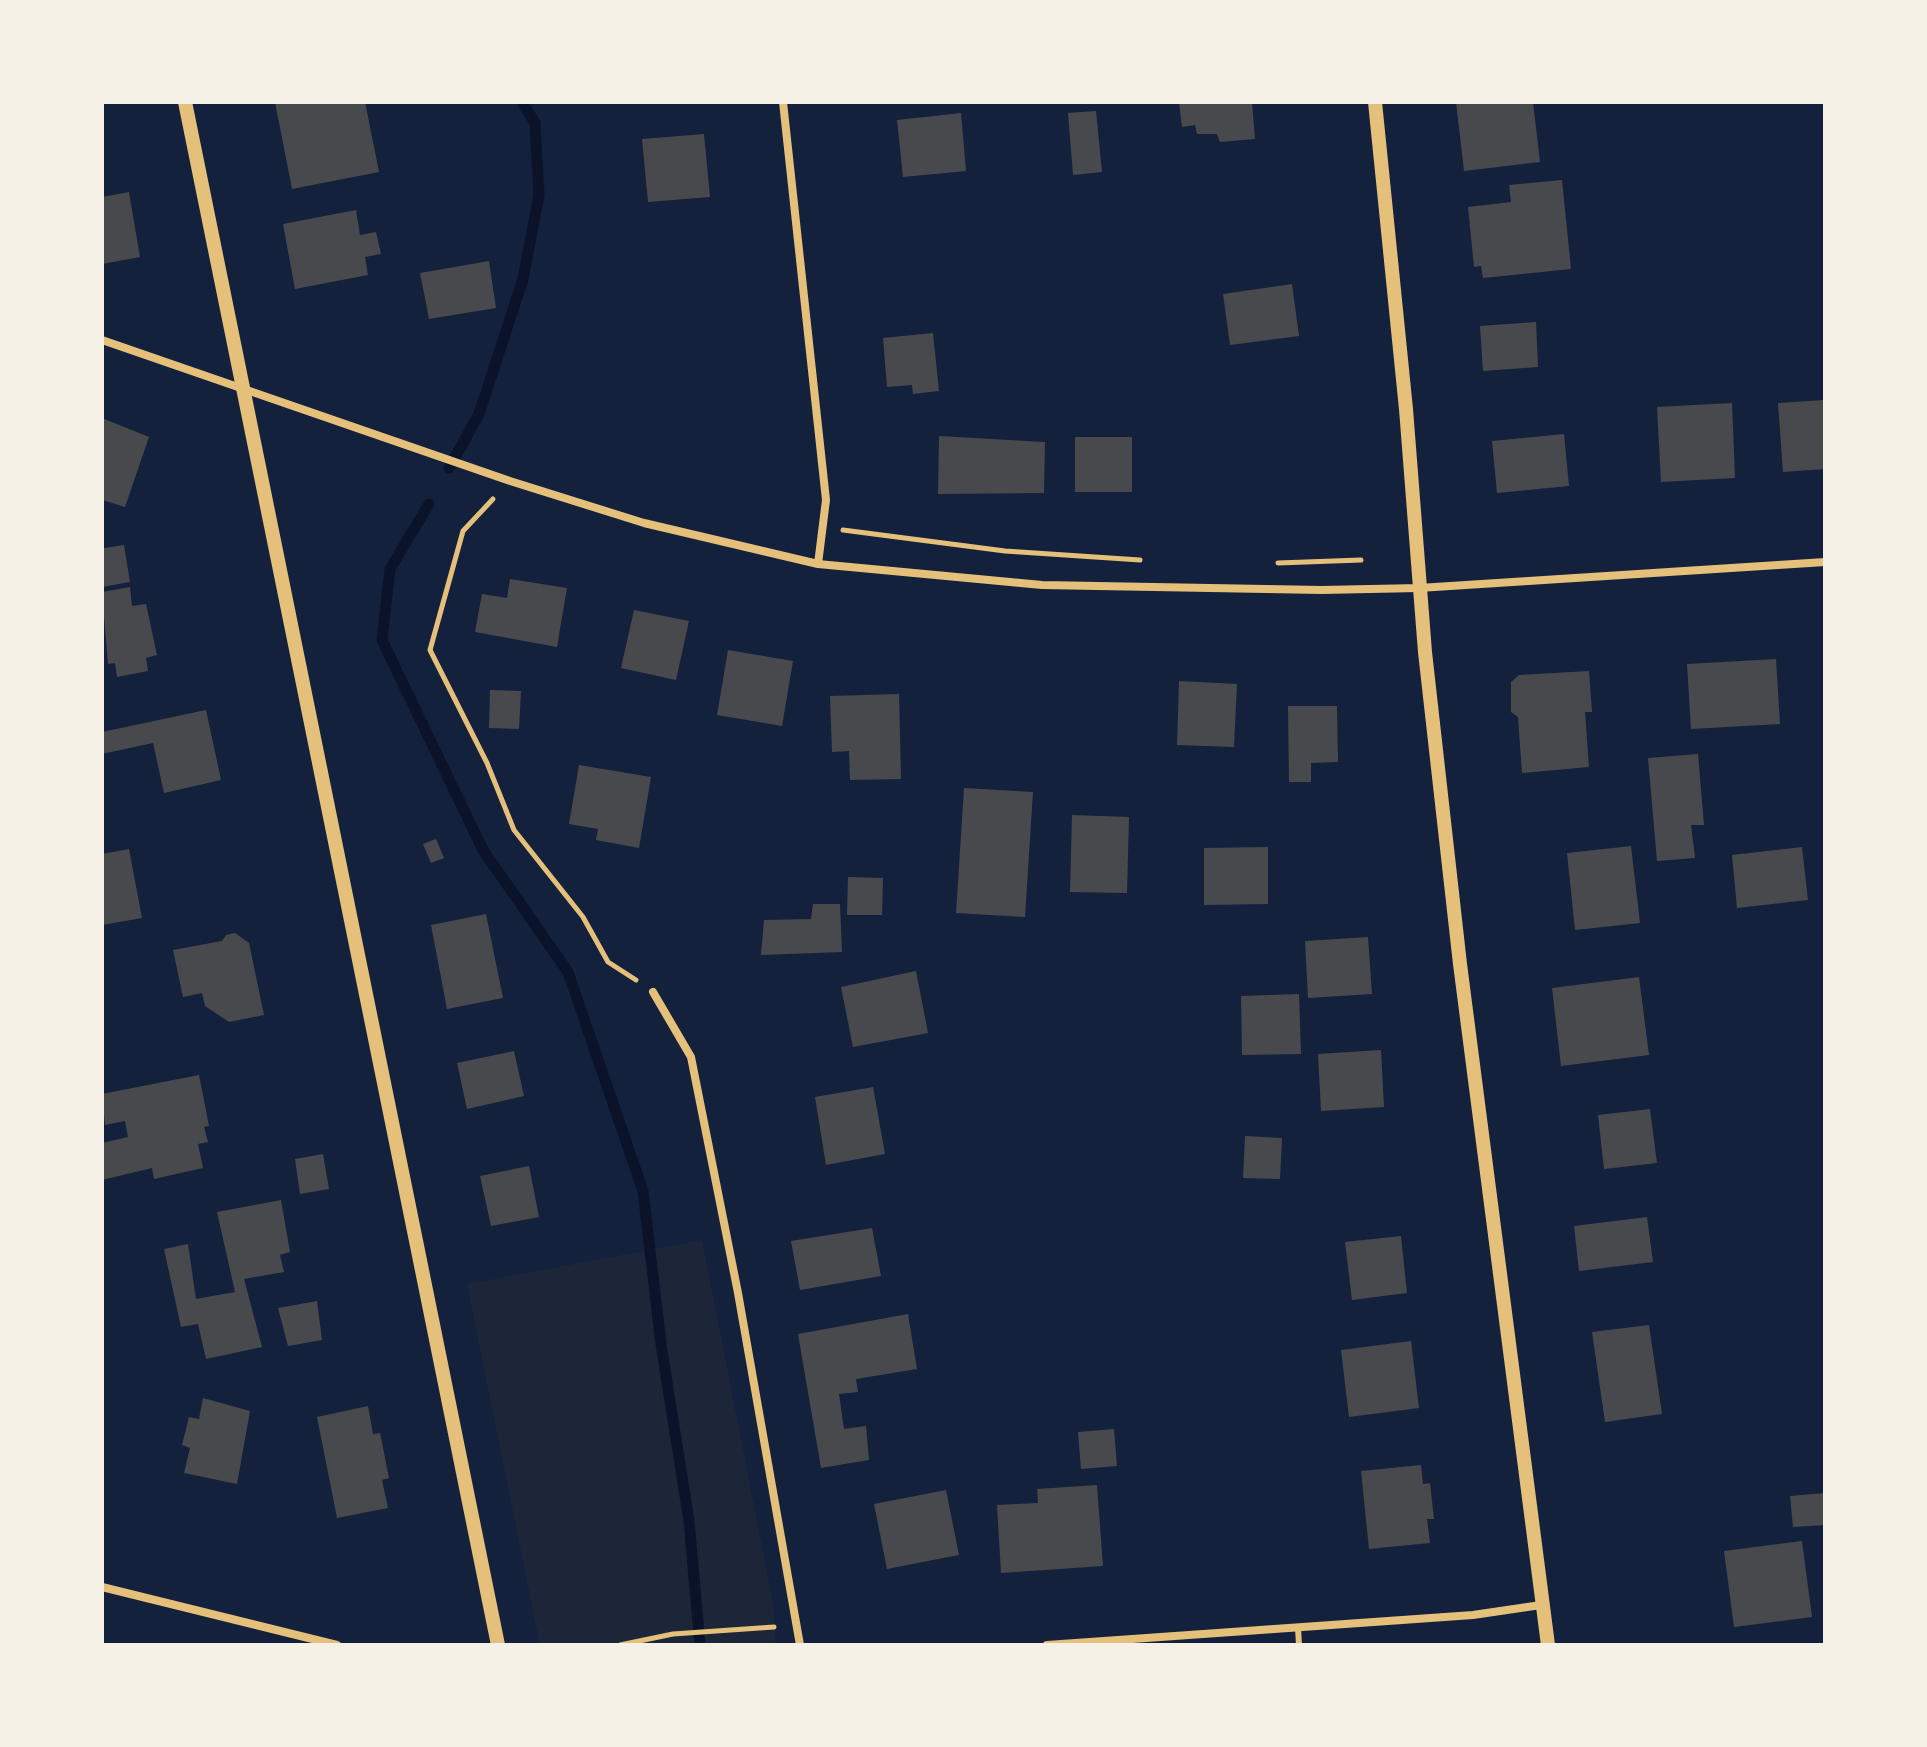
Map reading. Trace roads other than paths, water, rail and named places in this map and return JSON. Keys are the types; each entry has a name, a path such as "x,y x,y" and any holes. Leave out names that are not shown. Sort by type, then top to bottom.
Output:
{"street":[{"path":"185,102 240,387 498,1645"},
{"path":"783,102 826,500 818,564"},
{"path":"1375,102 1406,409 1419,588 1460,964 1548,1645"},
{"path":"102,340 401,440 510,481 644,523 818,564 1042,585 1419,588 1825,562"},
{"path":"653,992 674,1022 691,1057 738,1293 800,1645"},
{"path":"102,1587 337,1645"},
{"path":"1047,1645 1473,1615 1541,1605"}],"lane":[{"path":"1298,1628 1299,1645"}],"waterway":[{"path":"449,468 479,414 523,279 539,195 535,123 522,102"},
{"path":"429,504 390,569 382,640 483,850 568,972 643,1191 661,1344 689,1521 700,1645"}]}
